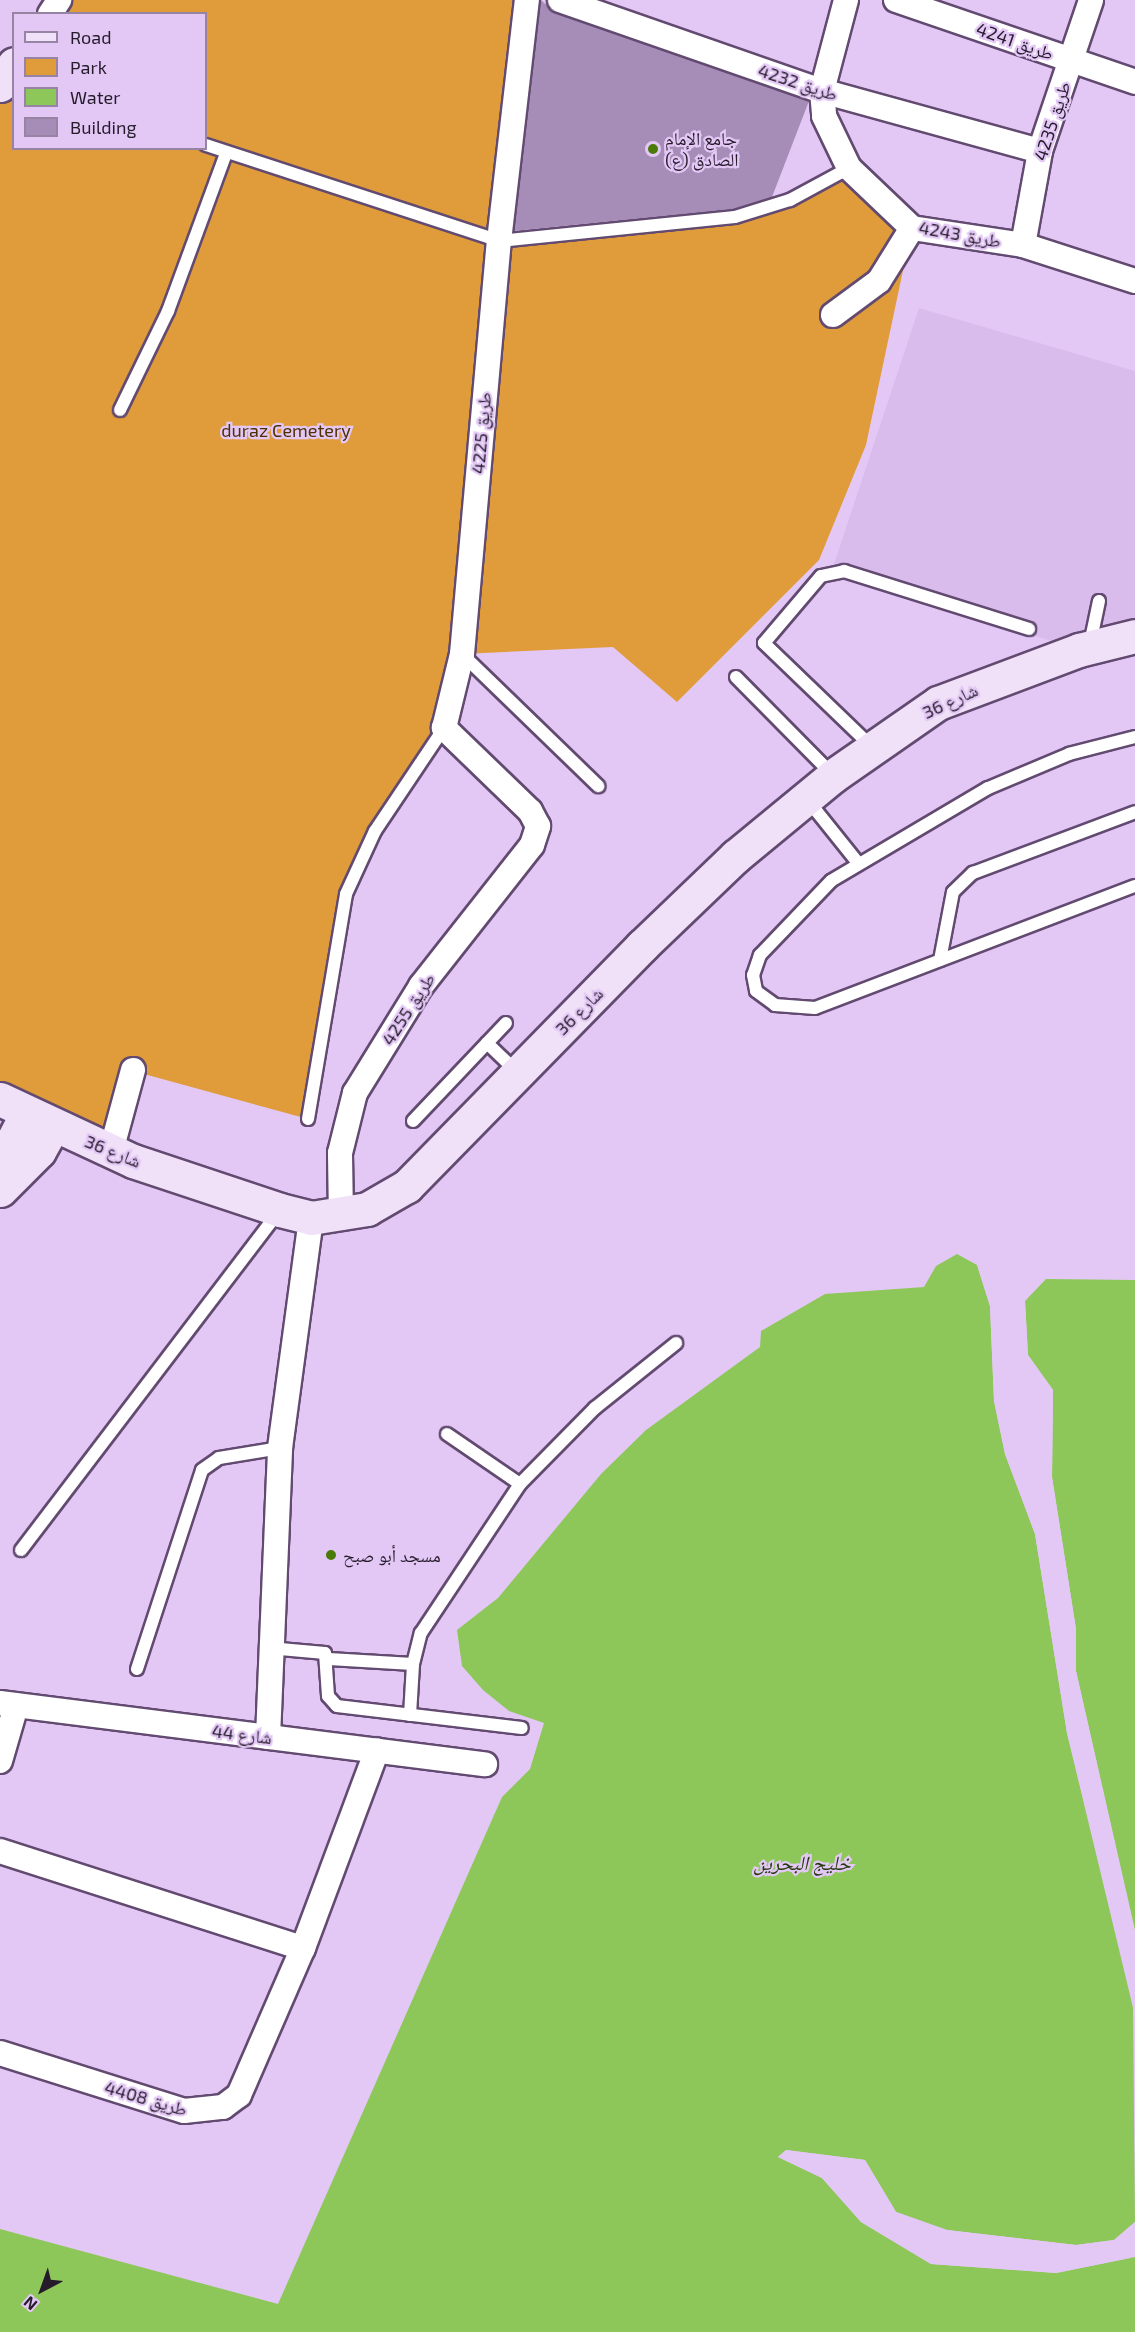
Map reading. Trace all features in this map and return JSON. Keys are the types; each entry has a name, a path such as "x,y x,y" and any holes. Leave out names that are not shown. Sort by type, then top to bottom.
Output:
{"street":[{"name":"طريق 4225","path":"444,728 462,654 499,241 527,0"},
{"name":"طريق 4232","path":"560,0 822,91 1040,151"},
{"path":"822,91 846,0"},
{"name":"طريق 4241","path":"896,0 1135,82"},
{"name":"طريق 4235","path":"1023,245 1040,151 1091,0"},
{"name":"طريق 4243","path":"822,91 824,116 849,168 912,228 1023,245 1135,280"},
{"path":"833,315 879,281 912,228"},
{"name":"شارع 36","path":"26,1113 111,1151 280,1210 326,1218 407,1186 642,946 805,797 872,747 938,703 1089,647 1135,636"},
{"name":"طريق 4255","path":"268,1737 269,1648 280,1448 326,1218 354,1093 421,986 532,845 538,826 530,812 444,728"},
{"path":"111,1151 133,1070"},
{"path":"0,1165 26,1113"},
{"path":"0,1190 39,1151 26,1113"},
{"path":"0,1761 8,1705"},
{"name":"شارع 44","path":"8,1705 485,1764"},
{"name":"طريق 4408","path":"0,2053 183,2111 223,2107 250,2078 303,1948 377,1750"},
{"path":"0,1851 303,1948"}],"lane":[{"path":"207,145 499,241 735,217 790,200 849,168"},
{"path":"120,410 168,311 226,153"},
{"path":"872,747 764,643 821,576 844,571 1029,629"},
{"path":"1089,647 1099,601"},
{"path":"462,654 598,786"},
{"path":"736,677 833,776"},
{"path":"308,1119 346,894 375,831 444,728"},
{"path":"1135,737 1028,769 858,863 807,902 760,955 753,975 763,1000 789,1009 815,1008 1135,886"},
{"path":"805,797 858,863"},
{"path":"940,960 953,892 973,873 1135,812"},
{"path":"413,1121 506,1023"},
{"path":"487,1043 518,1073"},
{"path":"21,1550 280,1210"},
{"path":"410,1715 413,1664 432,1612 520,1484 595,1408 676,1343"},
{"path":"447,1434 520,1484"},
{"path":"137,1669 201,1470 219,1458 280,1448"},
{"path":"269,1648 321,1651 329,1659 333,1704 522,1728"},
{"path":"329,1659 413,1664"}],"shaded area":[{"path":"919,308 1135,371 1135,637 1079,650 832,570"}],"green space":[{"name":"duraz Cemetery","path":"59,0 527,0 499,241 767,209 849,168 912,228 866,445 819,560 677,702 613,647 462,654 444,728 398,797 346,894 308,1119 133,1071 111,1151 0,1100 0,92 12,73 12,150 207,150 207,12 51,12"}],"water":[{"name":"خليج البحرين","path":"957,1254 977,1265 990,1306 994,1401 1005,1454 1035,1534 1067,1733 1133,2001 1135,2222 1114,2240 1076,2245 947,2230 896,2212 865,2160 786,2150 778,2157 822,2178 861,2222 931,2264 1056,2273 1135,2257 1135,2332 0,2332 0,2229 278,2304 502,1797 530,1769 544,1723 509,1711 483,1690 462,1666 457,1630 498,1598 601,1474 646,1430 760,1347 761,1331 825,1294 924,1287 936,1266"},
{"path":"1046,1279 1135,1280 1135,1930 1076,1671 1076,1629 1052,1477 1053,1390 1028,1355 1025,1301"}],"pier":[{"path":"977,1265 993,1306 997,1401 1008,1454 1038,1533 1063,1695 1135,1997 1135,2016 1067,1733 1035,1534 1005,1454 994,1401 990,1306"},
{"path":"1043,1278 1025,1301 1028,1355 1053,1390 1052,1477 1076,1629 1076,1671 1135,1933 1073,1671 1073,1629 1049,1477 1050,1391 1025,1356 1023,1300"},
{"path":"786,2150 865,2160 896,2212 947,2230 1076,2245 1114,2240 1135,2222 1116,2243 1076,2248 947,2233 894,2214 864,2162 805,2153 783,2157 824,2176 863,2220 932,2261 1056,2270 1135,2257 1056,2273 931,2264 861,2222 822,2178 778,2157"}],"building":[{"name":"جامع الإمام الصادق (ع)","path":"541,0 555,13 809,101 772,197 733,209 514,231"}],"place":[{"name":"جامع الإمام الصادق (ع)","path":"653,149"},
{"name":"مسجد أبو صبح","path":"331,1555"}]}
